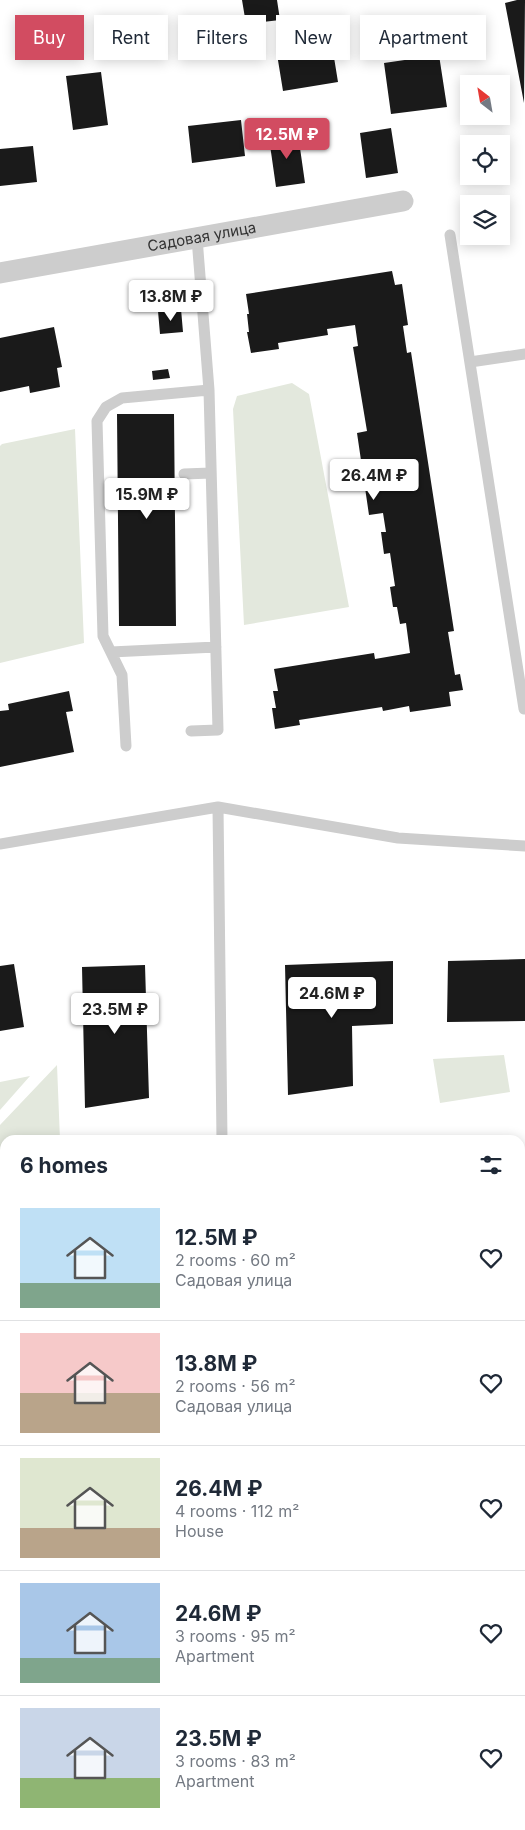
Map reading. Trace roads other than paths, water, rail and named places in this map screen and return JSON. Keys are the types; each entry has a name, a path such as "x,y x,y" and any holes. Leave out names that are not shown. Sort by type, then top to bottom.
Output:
{"street":[{"name":"Садовая улица","path":"0,273 403,202"}],"lane":[{"path":"450,235 524,708"},
{"path":"191,731 218,730 209,390 197,238"},
{"path":"470,362 525,354"},
{"path":"126,746 122,675 104,636 97,421 106,407 122,398 209,390"},
{"path":"184,474 211,473"},
{"path":"111,652 216,647"},
{"path":"0,844 218,807 398,838 525,846"},
{"path":"218,807 222,1135"}]}
